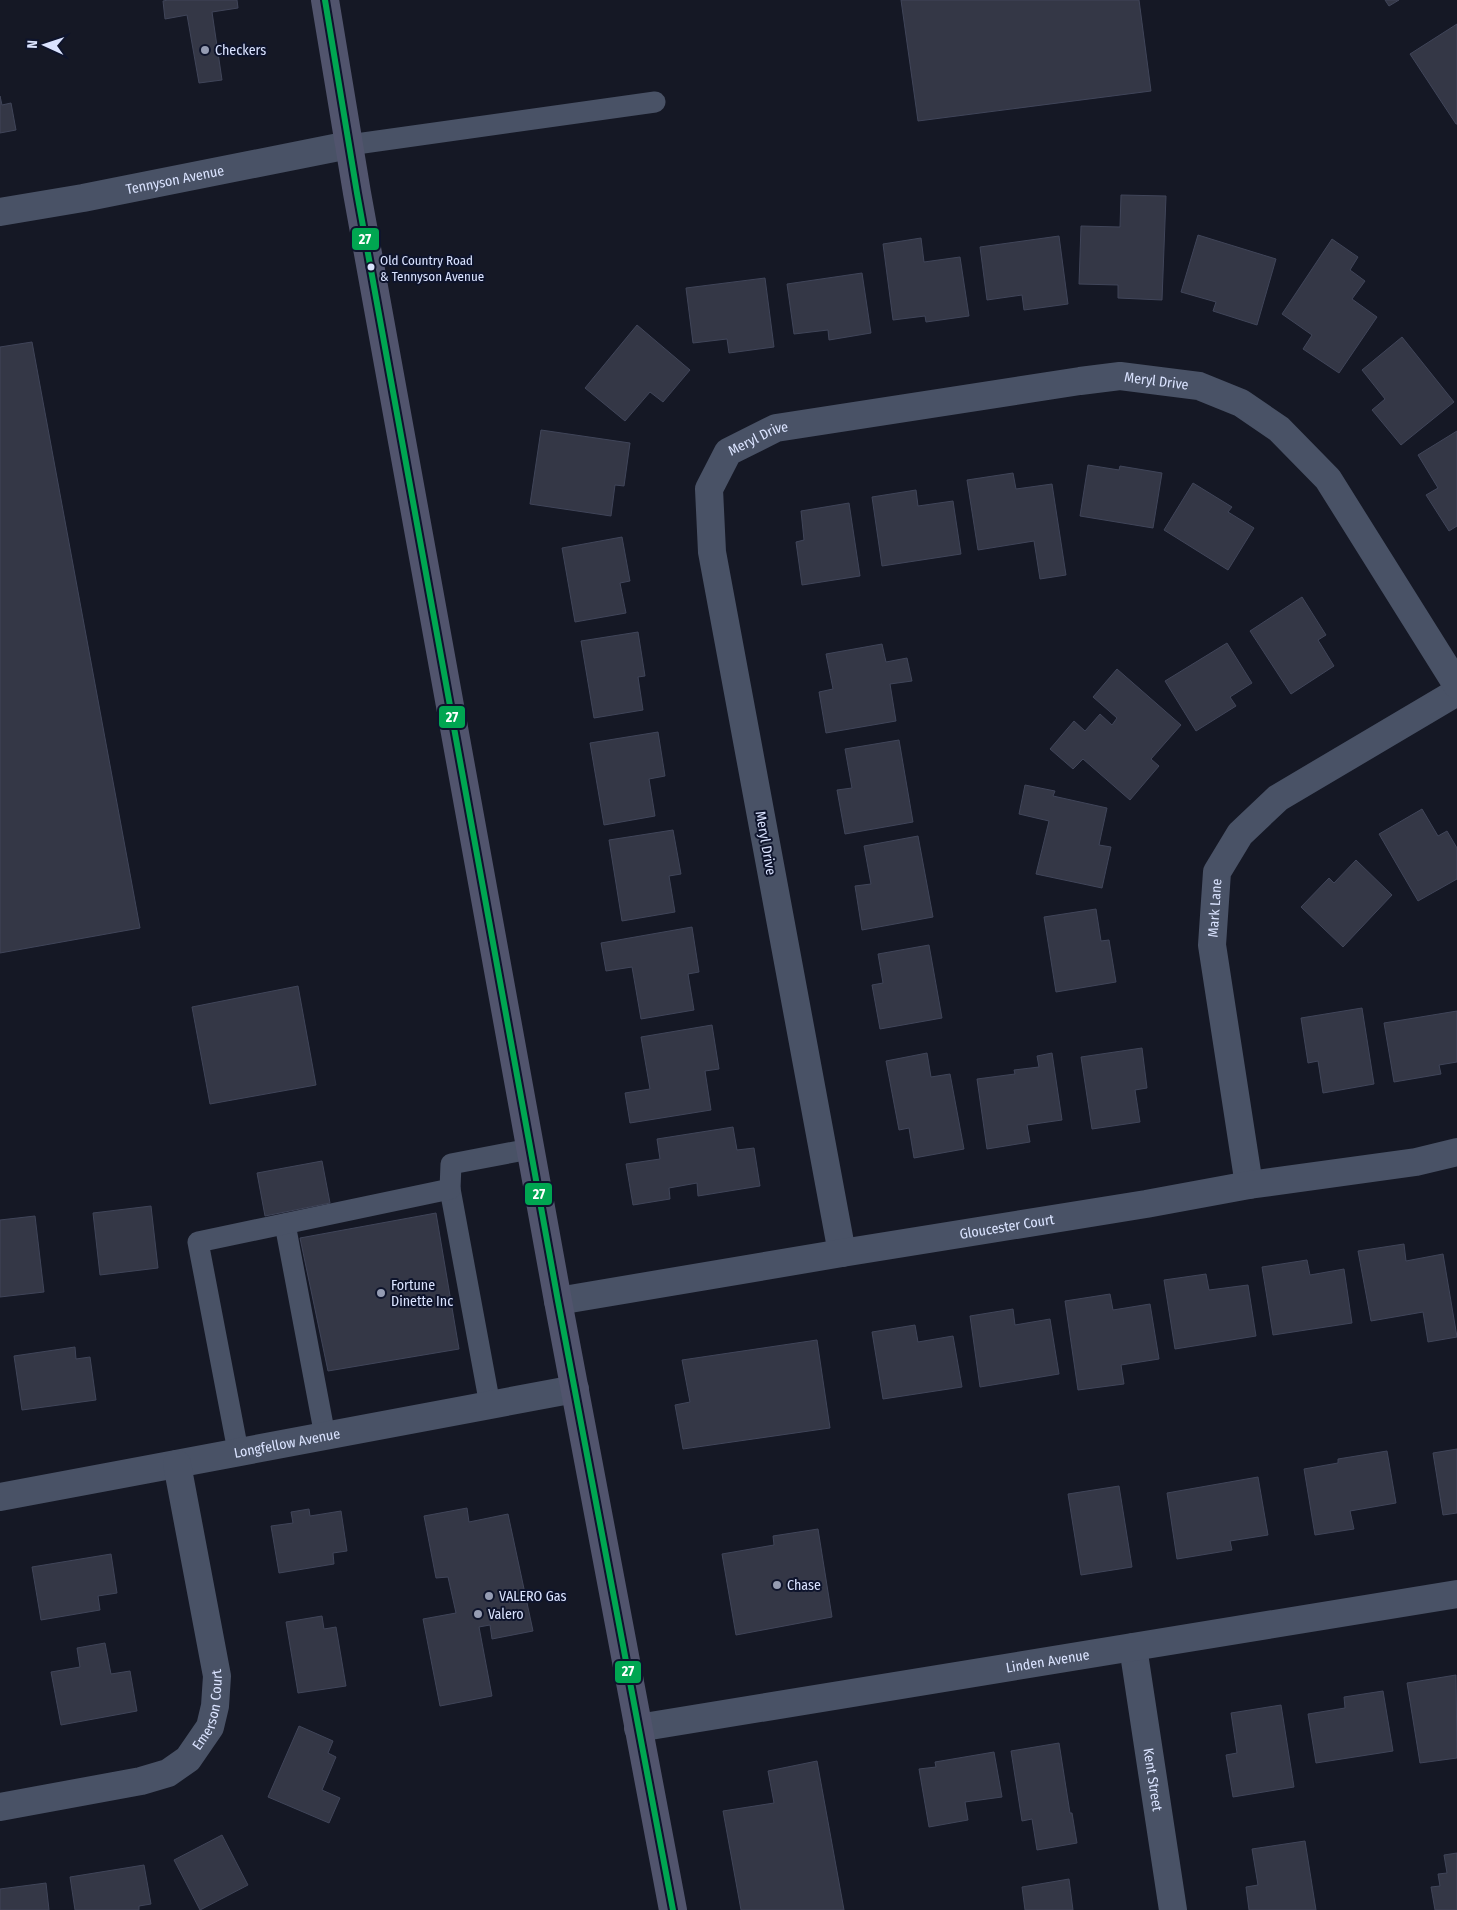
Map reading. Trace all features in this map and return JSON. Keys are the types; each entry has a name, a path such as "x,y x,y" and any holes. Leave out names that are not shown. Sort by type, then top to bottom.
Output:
{"main road":[{"path":"325,0 348,145 530,1149 673,1910"}],"street":[{"name":"Tennyson Avenue","path":"0,212 83,198 348,145"},
{"name":"Meryl Drive","path":"842,1253 712,552 709,489 728,452 776,428 1080,381 1120,376 1199,386 1241,403 1279,429 1328,479 1457,685"},
{"name":"Mark Lane","path":"1249,1185 1212,945 1217,872 1240,834 1278,798 1457,692"},
{"name":"Gloucester Court","path":"558,1301 1136,1206 1249,1185 1416,1162 1457,1152"},
{"name":"Longfellow Avenue","path":"0,1497 575,1389"},
{"name":"Emerson Court","path":"0,1807 142,1781 168,1773 188,1759 210,1727 216,1706 217,1676 177,1464"},
{"name":"Linden Avenue","path":"638,1728 1457,1594"},
{"name":"Kent Street","path":"1133,1648 1173,1910"}],"lane":[{"path":"348,145 655,102"},
{"path":"490,1405 450,1189 451,1164 530,1149"},
{"path":"238,1452 198,1242 450,1189"},
{"path":"285,1224 325,1436"}],"building":[{"name":"Checkers","path":"237,0 238,8 212,12 222,80 199,83 187,15 165,19 163,1"},
{"path":"901,0 1139,0 1151,91 918,121"},
{"path":"1385,0 1399,0 1389,6"},
{"path":"1457,24 1457,124 1456,124 1410,54"},
{"path":"0,96 2,105 11,103 16,130 0,133"},
{"path":"1121,195 1166,196 1162,300 1118,298 1118,285 1079,284 1081,226 1120,227"},
{"path":"1198,235 1276,259 1257,325 1213,311 1216,302 1181,292"},
{"path":"1059,236 1068,304 1024,310 1022,295 987,300 980,247"},
{"path":"921,238 924,262 960,257 969,316 926,322 925,316 893,320 883,244"},
{"path":"1332,239 1358,257 1350,270 1365,281 1352,299 1377,317 1339,373 1303,349 1312,335 1282,314"},
{"path":"862,273 871,333 829,340 828,330 794,334 787,284"},
{"path":"765,278 774,347 729,353 727,339 693,343 686,288"},
{"path":"637,325 690,370 663,402 650,392 625,421 585,388"},
{"path":"1402,337 1454,402 1401,445 1372,410 1385,399 1362,370"},
{"path":"32,342 140,928 0,953 0,347"},
{"path":"541,430 630,443 624,486 615,485 611,516 530,504"},
{"path":"1457,431 1457,526 1449,531 1426,495 1438,488 1418,455"},
{"path":"1088,465 1119,470 1120,466 1162,473 1153,528 1080,516"},
{"path":"1013,473 1016,489 1052,484 1066,575 1040,579 1034,541 978,550 967,480"},
{"path":"1193,483 1232,507 1228,512 1254,528 1228,570 1164,530"},
{"path":"916,490 918,506 953,501 961,554 882,566 872,497"},
{"path":"849,503 860,576 802,585 796,542 804,540 801,511"},
{"path":"622,537 630,581 620,583 626,613 575,622 562,548"},
{"path":"1302,597 1326,635 1318,640 1334,666 1291,694 1250,631"},
{"path":"638,632 645,676 638,677 643,710 594,718 581,641"},
{"path":"1227,643 1252,683 1230,697 1236,706 1196,731 1165,681"},
{"path":"882,644 886,662 907,658 912,681 890,684 896,721 826,733 819,692 833,689 826,654"},
{"path":"1117,669 1181,725 1151,759 1159,766 1130,800 1083,759 1073,769 1050,749 1074,721 1085,731 1100,714 1112,725 1117,718 1093,697"},
{"path":"658,732 665,776 649,779 655,816 604,825 590,743"},
{"path":"899,740 913,822 845,834 837,790 852,788 845,749"},
{"path":"1025,785 1055,791 1053,796 1107,808 1099,845 1111,847 1102,888 1036,874 1049,821 1019,814"},
{"path":"1422,809 1438,836 1447,831 1457,848 1457,879 1418,901 1379,834"},
{"path":"673,830 681,874 669,876 675,912 622,921 609,840"},
{"path":"918,836 933,917 862,930 855,886 871,884 864,846"},
{"path":"1356,860 1392,895 1343,947 1301,907 1329,878 1334,883"},
{"path":"1096,909 1101,941 1109,940 1116,982 1056,992 1044,917"},
{"path":"692,927 699,972 688,974 694,1010 641,1019 632,967 606,971 601,943"},
{"path":"929,945 942,1018 880,1029 872,985 883,983 878,954"},
{"path":"298,986 316,1085 210,1104 192,1007"},
{"path":"1362,1008 1374,1084 1323,1093 1318,1061 1308,1063 1301,1018"},
{"path":"1457,1011 1457,1062 1439,1065 1441,1074 1394,1082 1384,1023"},
{"path":"712,1025 719,1069 705,1071 711,1110 630,1123 625,1093 650,1089 641,1037"},
{"path":"1142,1048 1147,1088 1135,1090 1140,1122 1092,1129 1081,1057"},
{"path":"927,1053 931,1077 950,1074 964,1149 914,1158 909,1128 899,1130 886,1061"},
{"path":"1052,1053 1062,1120 1027,1125 1030,1142 987,1149 977,1079 1015,1074 1014,1070 1039,1067 1037,1056"},
{"path":"733,1127 737,1150 754,1148 760,1186 698,1196 697,1183 669,1188 670,1199 633,1205 626,1164 660,1159 657,1139"},
{"path":"322,1161 330,1203 265,1216 257,1173"},
{"path":"151,1206 158,1268 100,1275 93,1213"},
{"name":"Fortune Dinette Inc","path":"436,1213 459,1349 328,1371 300,1238"},
{"path":"35,1216 44,1292 0,1297 0,1220"},
{"path":"1404,1244 1406,1261 1443,1254 1457,1337 1428,1342 1423,1312 1371,1321 1358,1251"},
{"path":"1307,1260 1310,1275 1344,1269 1352,1323 1273,1335 1262,1267"},
{"path":"1206,1274 1209,1290 1248,1285 1256,1336 1175,1349 1164,1280"},
{"path":"1110,1294 1113,1310 1150,1304 1159,1359 1121,1365 1124,1384 1078,1390 1065,1301"},
{"path":"1013,1309 1015,1325 1050,1319 1059,1374 980,1387 970,1316"},
{"path":"915,1325 918,1342 953,1336 962,1387 883,1399 872,1332"},
{"path":"817,1340 830,1428 683,1449 675,1405 690,1402 682,1360"},
{"path":"75,1347 76,1359 90,1357 96,1400 22,1410 14,1356"},
{"path":"1457,1449 1457,1513 1443,1515 1433,1453"},
{"path":"1387,1451 1396,1503 1350,1511 1354,1529 1315,1535 1304,1469 1338,1463 1338,1459"},
{"path":"1258,1477 1268,1535 1230,1541 1232,1550 1177,1559 1167,1493"},
{"path":"1119,1486 1132,1567 1081,1575 1068,1494"},
{"name":"VALERO Gas","path":"467,1508 469,1522 508,1514 533,1631 492,1639 490,1625 479,1627 492,1696 440,1706 423,1619 456,1613 448,1577 436,1578 424,1516"},
{"path":"309,1509 310,1516 341,1511 347,1551 333,1553 334,1564 279,1573 271,1526 293,1523 291,1512"},
{"name":"Chase","path":"818,1529 832,1617 736,1635 722,1554 774,1545 773,1536"},
{"path":"111,1554 117,1593 98,1596 100,1610 41,1620 32,1567"},
{"path":"322,1616 324,1629 336,1627 346,1686 298,1693 286,1622"},
{"path":"105,1643 111,1674 130,1671 137,1711 61,1725 51,1672 80,1667 77,1648"},
{"path":"1456,1675 1457,1758 1420,1763 1407,1683"},
{"path":"1383,1691 1393,1751 1316,1763 1308,1714 1345,1708 1344,1697"},
{"path":"1281,1705 1294,1787 1233,1797 1226,1755 1237,1753 1231,1713"},
{"path":"299,1726 333,1741 328,1753 336,1757 322,1790 340,1798 329,1823 268,1797"},
{"path":"1059,1743 1070,1813 1072,1813 1077,1843 1037,1850 1032,1819 1022,1821 1011,1751"},
{"path":"994,1752 1002,1797 965,1802 968,1820 929,1827 919,1769 936,1767 935,1762"},
{"path":"817,1761 844,1910 741,1910 723,1811 774,1803 768,1771"},
{"path":"222,1835 248,1885 200,1910 174,1860"},
{"path":"1305,1841 1316,1910 1249,1910 1246,1887 1258,1885 1252,1849"},
{"path":"1457,1853 1457,1910 1435,1910 1431,1887 1440,1886 1438,1874 1447,1873 1444,1855"},
{"path":"144,1865 151,1904 139,1906 139,1910 75,1910 70,1877"},
{"path":"1069,1879 1073,1910 1025,1910 1022,1887"},
{"path":"46,1883 49,1910 0,1910 0,1889"}],"transit line":[{"name":"27","path":"325,0 357,193 558,1301 673,1910"}],"place":[{"name":"Checkers","path":"205,50"},
{"name":"Old Country Road & Tennyson Avenue","path":"371,267"},
{"name":"Fortune Dinette Inc","path":"381,1293"},
{"name":"Chase","path":"777,1585"},
{"name":"VALERO Gas","path":"489,1596"},
{"name":"Valero","path":"478,1614"}]}
